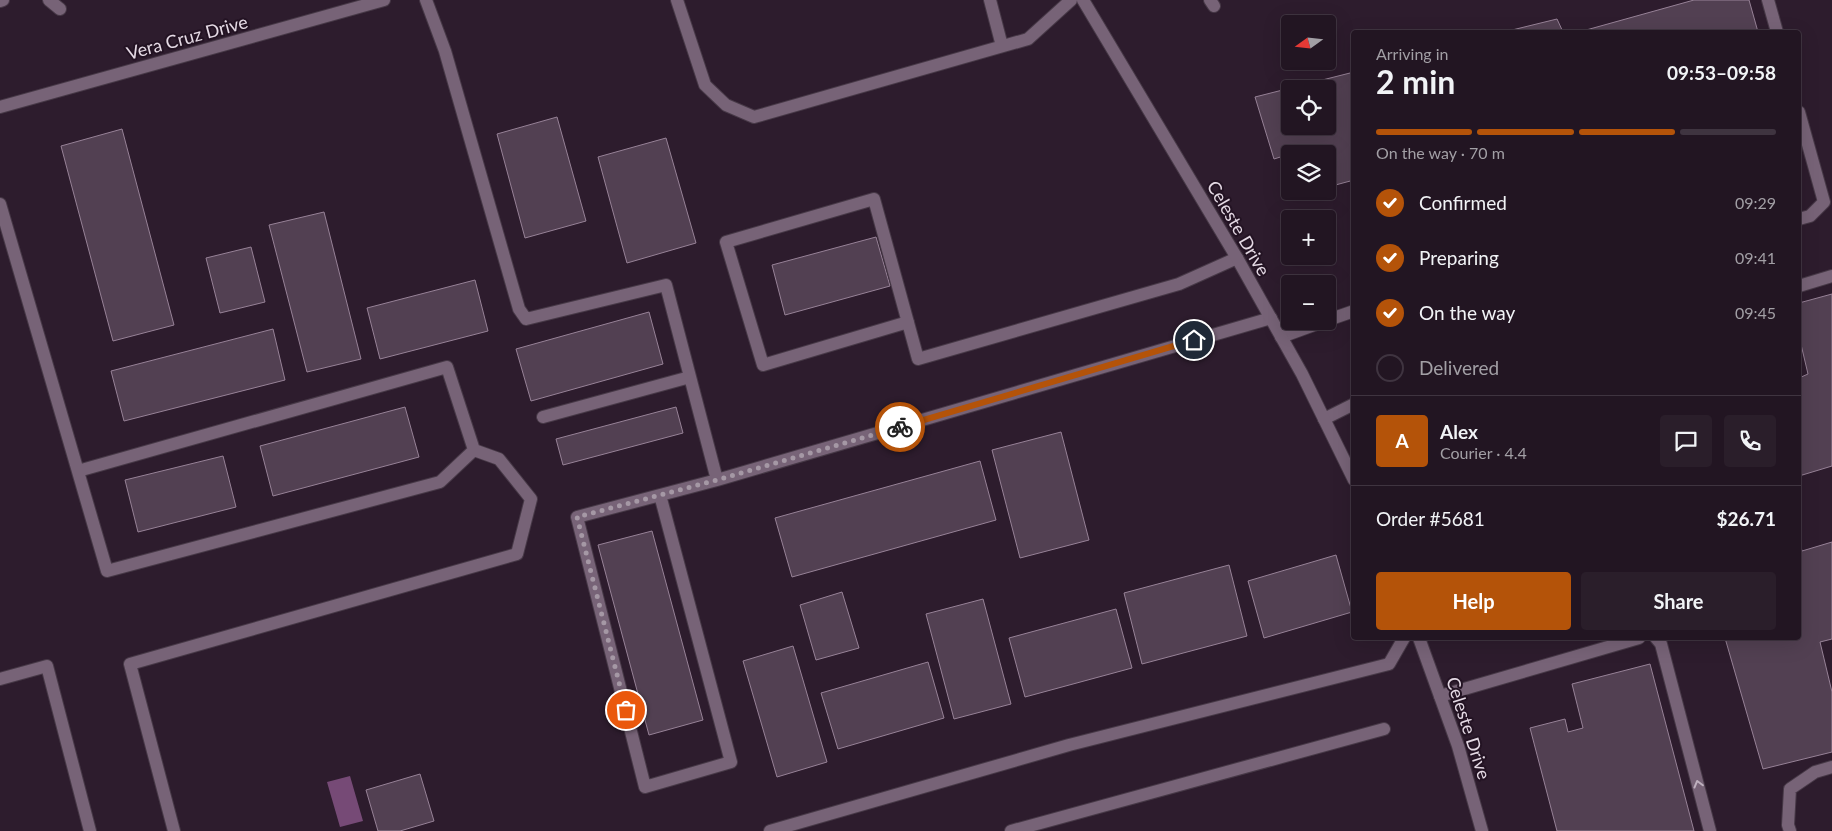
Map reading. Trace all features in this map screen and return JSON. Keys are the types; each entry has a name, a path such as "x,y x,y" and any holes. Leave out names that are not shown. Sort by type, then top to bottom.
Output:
{"street":[{"path":"49,0 60,8"},
{"name":"Vera Cruz Drive","path":"0,107 384,0"},
{"path":"426,0 445,51 519,308 526,319 666,285 717,480"},
{"path":"677,0 704,85 726,105 754,117 1028,39 1071,0"},
{"path":"990,0 1002,46"},
{"name":"Celeste Drive","path":"1083,0 1282,337 1351,474"},
{"path":"1768,0 1776,30"},
{"path":"1801,119 1824,202 1810,216 1801,218"},
{"path":"908,322 763,365 726,242 874,199 908,322 918,359 1180,284 1237,258"},
{"path":"0,204 107,571 440,482 474,450"},
{"path":"1801,285 1832,276"},
{"path":"1336,317 1351,312"},
{"path":"660,495 731,762 646,787 577,517 660,495 717,480 1270,318"},
{"path":"1282,337 1301,330"},
{"path":"78,471 447,367 474,450"},
{"path":"543,417 690,377"},
{"path":"1324,420 1351,406"},
{"path":"174,831 130,664 517,554 531,499 499,459 474,450"},
{"path":"770,831 1069,746 1389,664 1403,640"},
{"name":"Celeste Drive","path":"1420,640 1458,746 1482,831"},
{"path":"1440,696 1632,640"},
{"path":"1657,640 1660,644 1710,831"},
{"path":"0,679 47,666 90,831"},
{"path":"1011,831 1384,729"},
{"path":"1790,831 1788,825 1790,789 1815,772 1832,767"}],"shaded area":[{"path":"350,776 363,821 340,827 327,782"}],"building":[{"path":"1694,0 1749,0 1757,30 1586,30"},
{"path":"1557,19 1562,30 1512,30"},
{"path":"1351,73 1351,181 1336,185 1336,145 1281,145 1281,157 1274,159 1255,97 1281,90 1281,135 1336,135 1336,80 1322,80"},
{"path":"557,117 586,221 525,238 497,134"},
{"path":"122,129 174,325 113,341 61,146"},
{"path":"666,138 696,243 627,263 598,157"},
{"path":"324,212 361,359 307,372 269,225"},
{"path":"876,237 890,286 785,315 772,265"},
{"path":"251,247 265,302 220,313 206,258"},
{"path":"475,280 488,331 380,359 367,308"},
{"path":"1832,294 1832,466 1801,475 1801,377 1808,374 1801,344 1801,302"},
{"path":"649,312 663,364 531,401 516,349"},
{"path":"273,329 285,380 124,421 111,371"},
{"path":"405,407 419,457 273,496 260,446"},
{"path":"676,407 683,433 563,465 556,439"},
{"path":"1061,432 1089,540 1020,558 992,450"},
{"path":"223,456 236,507 138,532 125,480"},
{"path":"980,461 996,520 792,577 775,518"},
{"path":"652,531 703,720 649,735 598,545"},
{"path":"1832,542 1832,639 1820,642 1832,692 1832,752 1763,769 1726,640 1801,640 1801,547 1802,551"},
{"path":"1336,555 1351,612 1264,638 1248,581"},
{"path":"1229,565 1247,636 1142,664 1124,593"},
{"path":"842,592 859,648 816,660 800,605"},
{"path":"983,599 1011,704 954,719 926,614"},
{"path":"1116,609 1132,668 1025,697 1009,638"},
{"path":"793,646 827,762 777,777 743,661"},
{"path":"928,662 944,718 838,749 821,693"},
{"path":"1650,664 1694,831 1557,831 1530,728 1565,719 1568,732 1583,728 1572,684"},
{"path":"420,774 434,821 400,831 378,831 366,790"}],"way so far":[{"path":"626,710 577,517 717,480 900,427"}],"route":[{"path":"900,427 1194,340"}]}
